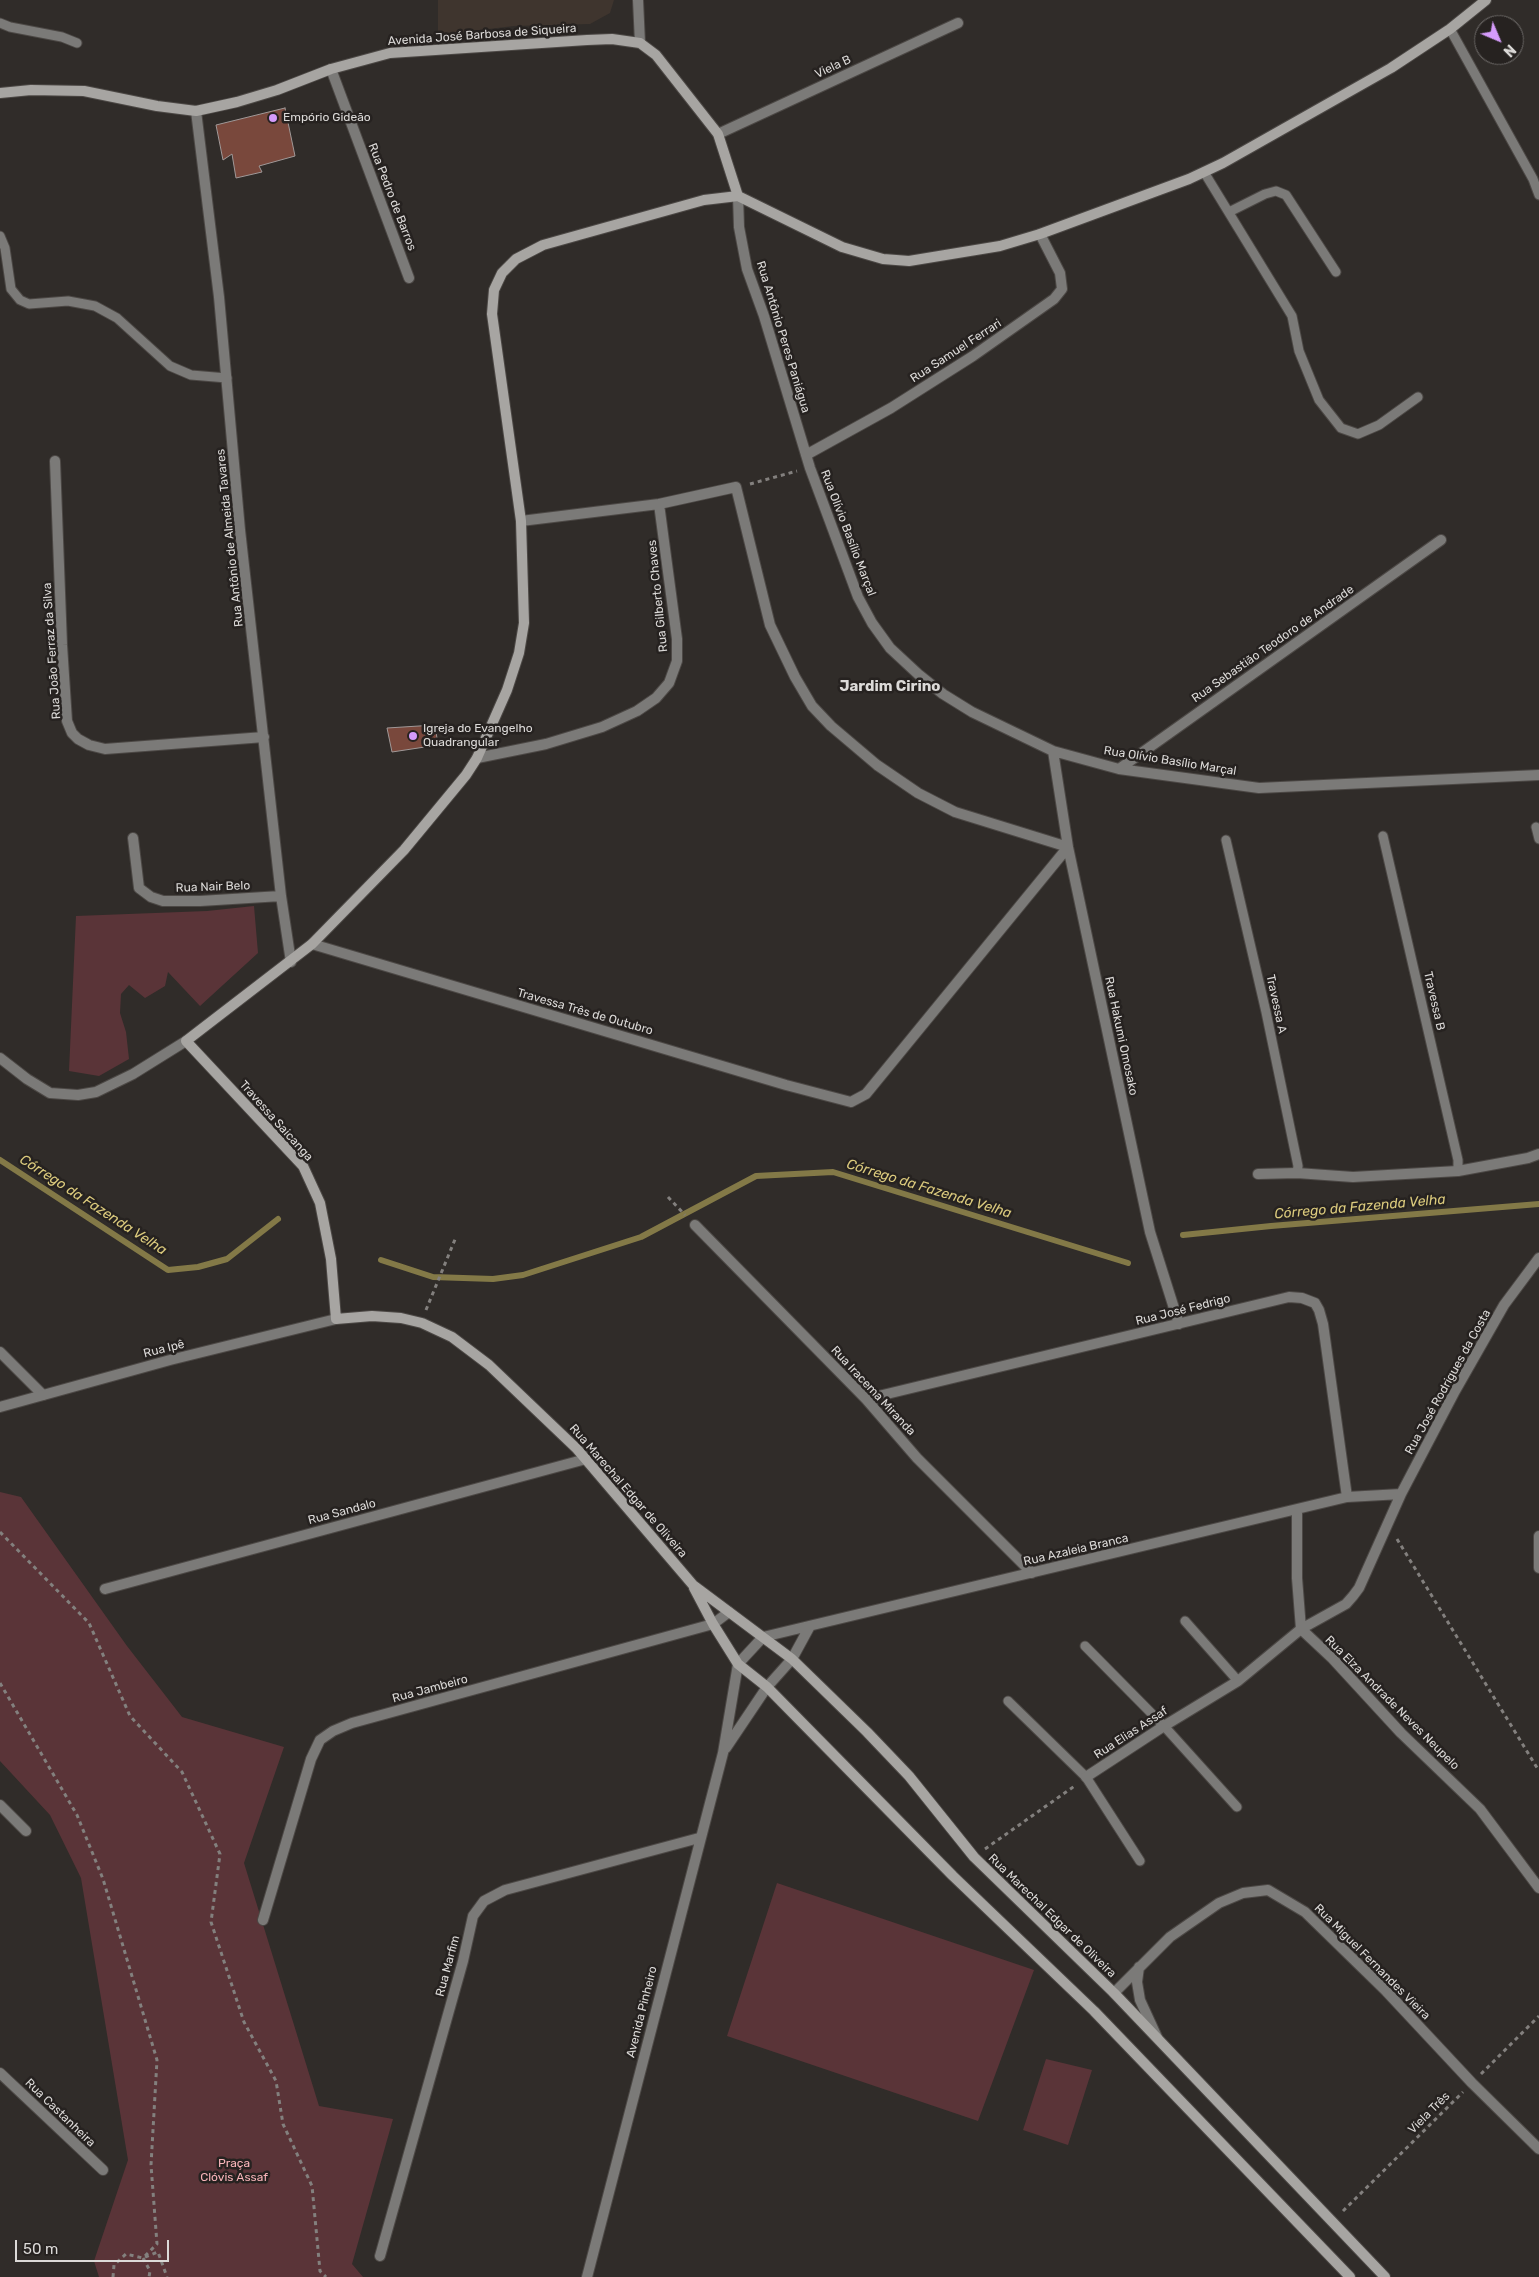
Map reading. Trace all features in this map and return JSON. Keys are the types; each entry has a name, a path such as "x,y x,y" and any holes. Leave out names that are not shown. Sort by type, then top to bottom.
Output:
{"main road":[{"path":"186,1041 312,944 404,850 466,775 477,758 507,690 519,653 524,623 521,521 492,314 494,290 502,273 516,259 543,245 704,200 738,196 842,247 883,259 909,261 952,256 1000,246 1040,234 1204,172 1223,163 1391,68 1450,29 1486,0"},
{"name":"Avenida José Barbosa de Siqueira","path":"0,93 31,90 84,92 157,106 196,111 237,102 277,90 331,69 390,53 595,40 640,43"},
{"path":"640,43 656,55 718,134 738,196"},
{"name":"Travessa Saicanga","path":"186,1041 302,1166 320,1203 330,1260 336,1319"},
{"name":"Rua Marechal Edgar de Oliveira","path":"336,1319 372,1316 401,1318 422,1323 452,1337 489,1365 563,1434 692,1585 712,1624 738,1664 767,1687 953,1876 1094,2011 1350,2277"},
{"name":"Rua Marechal Edgar de Oliveira","path":"692,1585 792,1659 867,1732 909,1776 974,1857 1114,1993 1331,2223 1385,2277"}],"street":[{"path":"638,0 640,43"},
{"name":"Viela B","path":"718,134 958,23"},
{"name":"Rua Pedro de Barros","path":"331,69 409,278"},
{"name":"Rua Antônio de Almeida Tavares","path":"196,111 227,378 240,530 291,962"},
{"name":"Rua Antônio Peres Paniágua","path":"738,196 739,227 747,270 764,316 806,455"},
{"name":"Rua Samuel Ferrari","path":"806,455 899,403 972,356 1054,298 1062,289 1062,281 1040,234"},
{"name":"Rua Olívio Basílio Marçal","path":"806,455 858,597 872,623 890,648 918,674 972,712 1053,751 1119,769 1259,788 1539,775"},
{"name":"Rua João Ferraz da Silva","path":"55,460 62,645 67,721 72,733 89,745 105,749 264,737"},
{"path":"521,521 659,504 736,487 770,625 795,678 812,706 876,765 918,793 955,812 1068,847"},
{"name":"Rua Gilberto Chaves","path":"477,758 546,744 602,726 637,711 656,698 670,682 677,660 677,639 659,504"},
{"name":"Rua Sebastião Teodoro de Andrade","path":"1119,769 1441,540"},
{"name":"Rua Hakumi Omosako","path":"1053,751 1068,847 1150,1232 1179,1324"},
{"name":"Rua Nair Belo","path":"133,838 139,888 163,901 200,901 282,896"},
{"name":"Travessa Três de Outubro","path":"312,944 786,1085 851,1102 866,1094 1068,847"},
{"path":"0,1058 27,1079 50,1093 78,1095 96,1092 133,1074 186,1041"},
{"path":"1258,1174 1352,1177 1458,1172 1528,1158 1539,1154"},
{"name":"Rua Iracema Miranda","path":"695,1225 866,1399 917,1458 1032,1573"},
{"name":"Rua José Rodrigues da Costa","path":"1301,1630 1346,1604 1354,1596 1401,1494 1455,1391 1504,1305 1539,1258"},
{"name":"Rua José Fedrigo","path":"866,1399 1289,1297 1302,1298 1315,1303 1323,1324 1347,1497"},
{"name":"Rua Ipê","path":"0,1407 170,1360 336,1319"},
{"path":"0,1352 43,1395"},
{"name":"Rua Sandalo","path":"104,1589 586,1459"},
{"name":"Rua Azaleia Branca","path":"764,1637 1347,1497 1401,1494"},
{"path":"1296,1510 1297,1578 1301,1630"},
{"path":"1539,1537 1539,1568"},
{"name":"Rua Jambeiro","path":"263,1920 311,1759 320,1740 333,1731 352,1723 712,1624 729,1612"},
{"path":"792,1659 810,1626"},
{"name":"Rua Elias Assaf","path":"1086,1777 1238,1681 1301,1630"},
{"name":"Rua Elza Andrade Neves Neupelo","path":"1301,1630 1332,1658 1401,1733 1480,1809 1539,1888"},
{"path":"738,1664 764,1637"},
{"name":"Avenida Pinheiro","path":"723,1753 767,1687 792,1659"},
{"name":"Avenida Pinheiro","path":"587,2277 699,1838 723,1753 738,1664"},
{"path":"0,1804 26,1830"},
{"name":"Rua Marfim","path":"380,2256 463,1961 473,1916 484,1901 505,1890 699,1838"},
{"name":"Rua Miguel Fernandes Vieira","path":"1114,1993 1170,1936 1219,1903 1243,1893 1268,1890 1305,1912 1386,1991 1472,2083 1539,2149"},
{"path":"1140,1967 1137,1982 1140,2000 1159,2040"},
{"name":"Rua Castanheira","path":"0,2073 102,2170"}],"lane":[{"path":"0,23 10,27 62,37 77,43"},
{"path":"1450,29 1533,179 1539,195"},
{"path":"1204,172 1292,316 1299,352 1319,400 1341,428 1358,434 1379,425 1418,397"},
{"path":"1229,212 1276,190 1286,195 1336,272"},
{"path":"0,236 5,248 11,289 20,300 29,304 68,302 94,306 117,318 170,366 191,375 227,378"},
{"path":"1536,827 1539,839"},
{"name":"Travessa B","path":"1383,836 1458,1160 1458,1172"},
{"name":"Travessa A","path":"1226,840 1266,1012 1298,1166 1297,1174"},
{"path":"1185,1621 1238,1681"},
{"path":"1085,1646 1164,1726 1237,1807"},
{"path":"1008,1701 1086,1777 1140,1861"}],"path":[{"path":"736,487 810,468"},
{"path":"668,1197 672,1201"},
{"path":"432,1295 456,1237"},
{"path":"1387,1523 1539,1771"},
{"path":"0,1532 89,1623 130,1716 182,1772 220,1854 212,1922 244,2022 276,2081 284,2124 312,2186 319,2277"},
{"path":"0,1683 77,1815 103,1879 156,2060 151,2165 157,2244 143,2258"},
{"path":"974,1857 1086,1777"},
{"name":"Viela Três","path":"1331,2223 1539,2016"},
{"path":"113,2277 114,2266 126,2254 143,2258 158,2252 168,2277"},
{"path":"143,2258 150,2271 149,2277"},
{"path":"320,2271 326,2277"}],"shaded area":[{"path":"438,0 614,0 610,13 590,24 514,26 438,35"}],"green space":[{"path":"254,906 258,953 200,1006 168,972 165,986 145,998 129,985 121,994 120,1013 126,1032 129,1059 99,1076 69,1071 76,916 207,911"},
{"name":"Praça Clóvis Assaf","path":"0,1492 21,1497 127,1646 182,1717 284,1747 244,1863 319,2106 393,2119 352,2264 363,2277 99,2277 94,2261 128,2160 81,1878 50,1815 0,1761"},
{"path":"777,1883 1034,1970 978,2121 727,2036"},
{"path":"1046,2059 1092,2070 1068,2145 1023,2130"}],"building":[{"path":"285,108 295,156 259,166 262,172 236,178 232,154 223,160 216,125"},
{"name":"Igreja do Evangelho Quadrangular","path":"435,725 438,745 392,752 387,728"}],"waterway":[{"name":"Córrego da Fazenda Velha","path":"0,1160 168,1270 198,1267 227,1259 278,1219"},
{"name":"Córrego da Fazenda Velha","path":"381,1260 433,1277 493,1279 523,1275 641,1237 756,1176 833,1172 1128,1263"},
{"name":"Córrego da Fazenda Velha","path":"1183,1235 1539,1204"}],"place":[{"name":"Empório Gideão","path":"273,118"},
{"name":"Igreja do Evangelho Quadrangular","path":"413,736"}],"district":[{"name":"Jardim Cirino","path":"890,687"}]}
